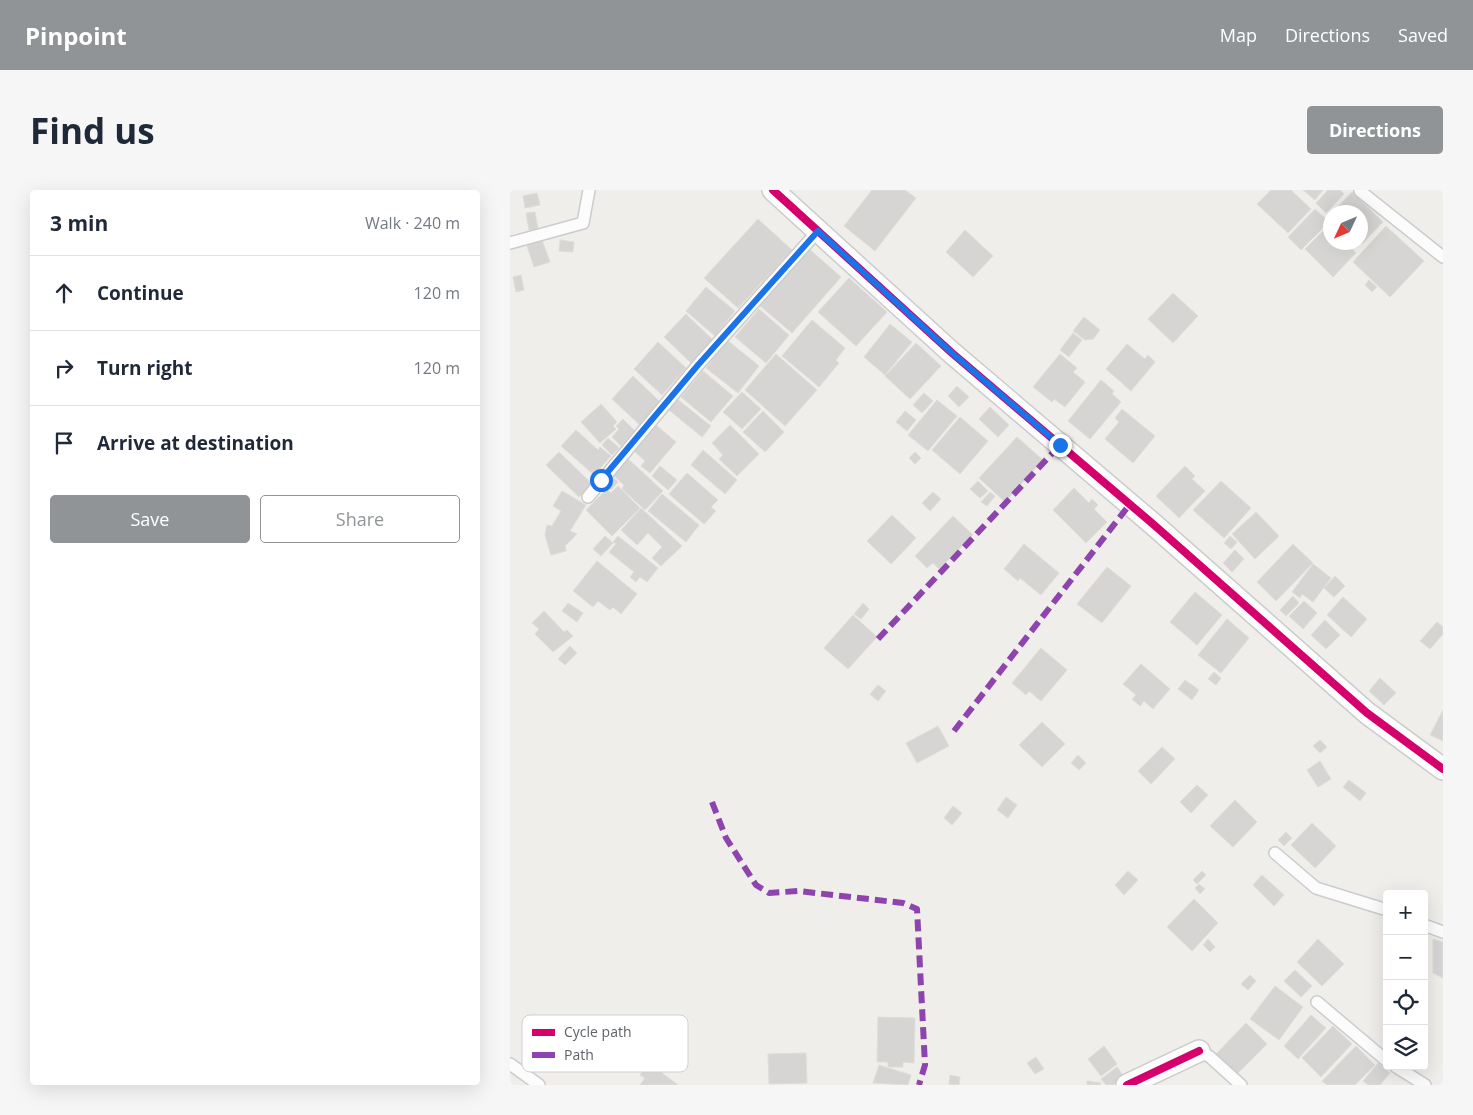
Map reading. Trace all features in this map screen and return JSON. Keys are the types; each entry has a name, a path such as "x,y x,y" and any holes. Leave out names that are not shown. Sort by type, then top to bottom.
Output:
{"street":[{"path":"773,190 952,353 1153,524 1367,712 1443,769"},
{"path":"1127,1085 1199,1051"}],"lane":[{"path":"510,243 583,223 589,190"},
{"path":"1360,191 1443,257"},
{"path":"588,497 698,365 818,231"},
{"path":"1275,853 1316,888 1383,909"},
{"path":"1428,926 1443,932"},
{"path":"1317,1002 1383,1058"},
{"path":"1199,1051 1210,1057 1241,1085"},
{"path":"510,1064 540,1085"},
{"path":"1401,1070 1424,1085"}],"building":[{"path":"872,190 905,190 916,198 875,251 844,226"},
{"path":"1271,190 1291,190 1311,209 1288,233 1257,204"},
{"path":"1303,190 1323,190 1315,200"},
{"path":"1328,190 1340,190 1344,194 1334,205 1323,205 1323,210 1316,203"},
{"path":"1352,192 1365,205 1340,205"},
{"path":"537,193 540,205 525,208 523,196"},
{"path":"1368,207 1383,222 1368,238"},
{"path":"1315,209 1323,216 1323,228 1301,250 1288,237"},
{"path":"535,212 538,229 529,230 526,213"},
{"path":"758,219 792,250 738,308 704,278"},
{"path":"1386,226 1424,261 1390,297 1353,262 1364,250 1368,250 1368,246"},
{"path":"965,230 993,256 973,277 946,252"},
{"path":"1323,231 1323,250 1353,250 1356,253 1333,277 1305,249"},
{"path":"542,240 550,262 534,267 527,246"},
{"path":"560,240 574,242 573,252 559,251"},
{"path":"808,248 841,277 792,333 759,305"},
{"path":"521,275 524,290 516,292 513,277"},
{"path":"849,278 887,312 856,346 818,312"},
{"path":"1369,280 1377,287 1372,292 1365,285"},
{"path":"706,287 735,311 715,336 686,311"},
{"path":"1173,293 1198,316 1173,343 1148,319"},
{"path":"759,309 789,335 766,363 735,337"},
{"path":"686,314 714,341 692,364 664,337"},
{"path":"1084,317 1100,330 1093,339 1085,340 1073,331"},
{"path":"812,320 845,348 836,360 839,363 819,387 782,356"},
{"path":"890,324 912,342 885,375 864,357"},
{"path":"1073,333 1082,340 1069,357 1060,350"},
{"path":"727,340 759,366 738,393 706,368"},
{"path":"658,342 686,368 662,395 634,369"},
{"path":"916,343 941,366 910,399 885,376"},
{"path":"1127,344 1145,359 1148,355 1155,362 1131,391 1106,369"},
{"path":"776,354 817,390 785,426 745,390"},
{"path":"1060,354 1077,368 1073,372 1085,382 1065,407 1054,399 1052,402 1033,387"},
{"path":"703,371 733,396 711,422 681,397"},
{"path":"633,376 660,402 641,426 612,399"},
{"path":"1101,380 1114,391 1112,394 1121,402 1090,439 1068,421"},
{"path":"957,386 969,397 959,407 948,396"},
{"path":"742,392 761,409 742,429 723,412"},
{"path":"924,393 933,401 922,413 913,405"},
{"path":"677,399 711,426 702,437 669,410"},
{"path":"937,400 957,416 928,451 908,435"},
{"path":"601,404 617,422 613,426 616,429 600,443 581,422"},
{"path":"990,407 1009,425 998,437 979,419"},
{"path":"1122,409 1155,436 1133,463 1105,439 1119,422 1115,418"},
{"path":"763,411 784,432 765,452 743,432"},
{"path":"905,411 916,420 907,431 896,422"},
{"path":"960,417 988,441 960,474 932,450"},
{"path":"623,419 635,431 621,446 612,437 619,429 616,426"},
{"path":"655,424 676,442 650,473 641,466 645,461 633,450"},
{"path":"730,425 759,454 737,476 719,459 723,455 712,443"},
{"path":"576,430 598,450 600,447 611,456 594,475 561,446"},
{"path":"1017,437 1043,460 1005,502 979,478"},
{"path":"608,438 619,448 612,455 602,445"},
{"path":"703,450 737,480 725,494 691,465"},
{"path":"559,452 592,484 579,497 546,465"},
{"path":"915,452 921,458 915,464 909,458"},
{"path":"626,457 663,491 645,510 622,489 624,485 611,473"},
{"path":"660,466 677,480 668,490 652,476"},
{"path":"1185,466 1195,476 1192,479 1205,491 1179,518 1156,496"},
{"path":"687,473 718,500 711,507 716,511 704,524 669,494"},
{"path":"613,477 618,482 611,490 605,484"},
{"path":"978,481 988,491 980,498 970,489"},
{"path":"1221,481 1251,508 1224,538 1193,510"},
{"path":"618,486 640,508 612,536 586,510 607,489 611,493"},
{"path":"1074,488 1089,503 1092,499 1098,505 1094,509 1107,522 1086,543 1053,510"},
{"path":"562,491 586,505 570,531 577,534 565,546 566,551 551,555 545,535 547,525 552,526 561,511 553,506"},
{"path":"933,492 941,499 930,511 922,503"},
{"path":"990,492 995,496 987,506 981,502"},
{"path":"662,494 699,525 686,542 648,511"},
{"path":"641,508 682,546 661,566 652,558 662,547 648,533 637,545 621,530"},
{"path":"1256,512 1279,536 1255,559 1232,534"},
{"path":"892,515 916,538 891,564 867,541"},
{"path":"953,516 973,535 939,569 933,563 927,568 915,556"},
{"path":"605,536 613,543 601,556 593,549"},
{"path":"618,536 658,568 647,582 640,577 636,582 630,577 634,572 609,552 616,544 613,542"},
{"path":"1230,536 1237,542 1231,549 1224,543"},
{"path":"1024,544 1059,573 1041,595 1020,578 1018,581 1004,569"},
{"path":"1293,544 1313,563 1276,601 1257,582"},
{"path":"1235,550 1244,559 1232,572 1223,563"},
{"path":"597,561 637,594 621,614 613,607 610,610 598,601 593,607 573,591"},
{"path":"1313,564 1331,578 1313,602 1302,594 1300,598 1292,592"},
{"path":"1107,567 1131,586 1102,623 1077,604"},
{"path":"1335,576 1345,586 1334,597 1324,588"},
{"path":"1195,592 1222,615 1197,645 1170,622"},
{"path":"1293,596 1299,603 1286,616 1280,610"},
{"path":"1343,597 1367,619 1351,637 1327,615"},
{"path":"1304,601 1317,613 1303,629 1289,616"},
{"path":"568,603 583,613 577,622 562,611"},
{"path":"863,603 869,609 861,619 854,614"},
{"path":"544,611 564,632 567,630 573,636 553,652 535,634 539,629 532,623"},
{"path":"853,615 877,637 848,669 824,648"},
{"path":"1227,619 1249,638 1221,673 1198,655"},
{"path":"1325,620 1340,635 1326,649 1311,635"},
{"path":"1437,622 1443,627 1443,634 1430,649 1420,641"},
{"path":"570,646 577,653 565,665 558,659"},
{"path":"1041,648 1067,670 1041,701 1029,691 1026,695 1012,683"},
{"path":"1141,664 1170,689 1153,709 1144,701 1140,706 1132,699 1136,695 1123,684"},
{"path":"1214,672 1221,678 1216,685 1208,679"},
{"path":"1380,678 1396,693 1384,705 1369,691"},
{"path":"1185,680 1199,690 1192,700 1178,689"},
{"path":"878,685 886,691 878,701 870,694"},
{"path":"1443,710 1443,741 1430,735"},
{"path":"1042,722 1065,744 1042,767 1019,745"},
{"path":"938,726 949,746 917,763 906,743"},
{"path":"1320,740 1327,747 1320,753 1313,746"},
{"path":"1162,747 1175,759 1151,784 1138,771"},
{"path":"1078,755 1086,763 1079,770 1071,763"},
{"path":"1320,761 1331,779 1318,787 1307,770"},
{"path":"1349,780 1366,793 1360,801 1343,787"},
{"path":"1197,785 1208,795 1191,813 1180,802"},
{"path":"1006,797 1017,805 1008,818 997,810"},
{"path":"1235,800 1257,822 1233,847 1210,826"},
{"path":"953,806 962,813 952,825 944,818"},
{"path":"1312,823 1336,846 1315,868 1291,845"},
{"path":"1286,832 1292,838 1284,846 1278,840"},
{"path":"1128,871 1138,880 1124,895 1115,885"},
{"path":"1202,871 1206,875 1197,884 1193,880"},
{"path":"1262,875 1284,895 1274,906 1253,885"},
{"path":"1199,884 1205,889 1200,894 1195,888"},
{"path":"1194,899 1218,923 1192,951 1167,927"},
{"path":"1208,939 1215,947 1210,952 1203,945"},
{"path":"1318,939 1344,964 1322,986 1297,962"},
{"path":"1433,939 1443,942 1443,978 1433,973"},
{"path":"1295,970 1312,986 1301,997 1284,981"},
{"path":"1250,975 1256,981 1248,990 1241,984"},
{"path":"1275,986 1303,1007 1279,1040 1250,1019"},
{"path":"1311,1015 1326,1028 1298,1059 1284,1046"},
{"path":"878,1017 915,1018 914,1063 903,1062 903,1067 888,1067 888,1062 877,1062"},
{"path":"1246,1023 1267,1044 1237,1074 1216,1054"},
{"path":"1333,1026 1352,1044 1321,1077 1302,1058"},
{"path":"1104,1046 1117,1064 1101,1076 1088,1059"},
{"path":"1356,1046 1375,1065 1355,1085 1327,1085 1322,1081"},
{"path":"806,1053 807,1083 769,1084 768,1054"},
{"path":"1036,1057 1044,1069 1035,1074 1027,1063"},
{"path":"1378,1063 1383,1067 1383,1070 1390,1073 1380,1085 1368,1085 1363,1081"},
{"path":"879,1065 911,1075 908,1085 873,1083"},
{"path":"1117,1067 1124,1077 1113,1085 1106,1085 1101,1079"},
{"path":"642,1072 661,1072 678,1085 640,1085 645,1078 640,1075"},
{"path":"950,1075 960,1077 959,1085 949,1084"},
{"path":"1087,1081 1101,1083 1100,1085 1087,1085"}],"marked path":[{"path":"878,639 1060,445"},
{"path":"954,731 1130,504"},
{"path":"712,802 726,838 756,885 769,893 798,891 903,903 917,909 925,1065 919,1085"}],"cycle path":[{"path":"773,190 952,353 1153,524 1367,713 1443,769"},
{"path":"1127,1085 1199,1051"}],"route":[{"path":"601,480 698,365 818,231 952,353 1060,445"}]}
